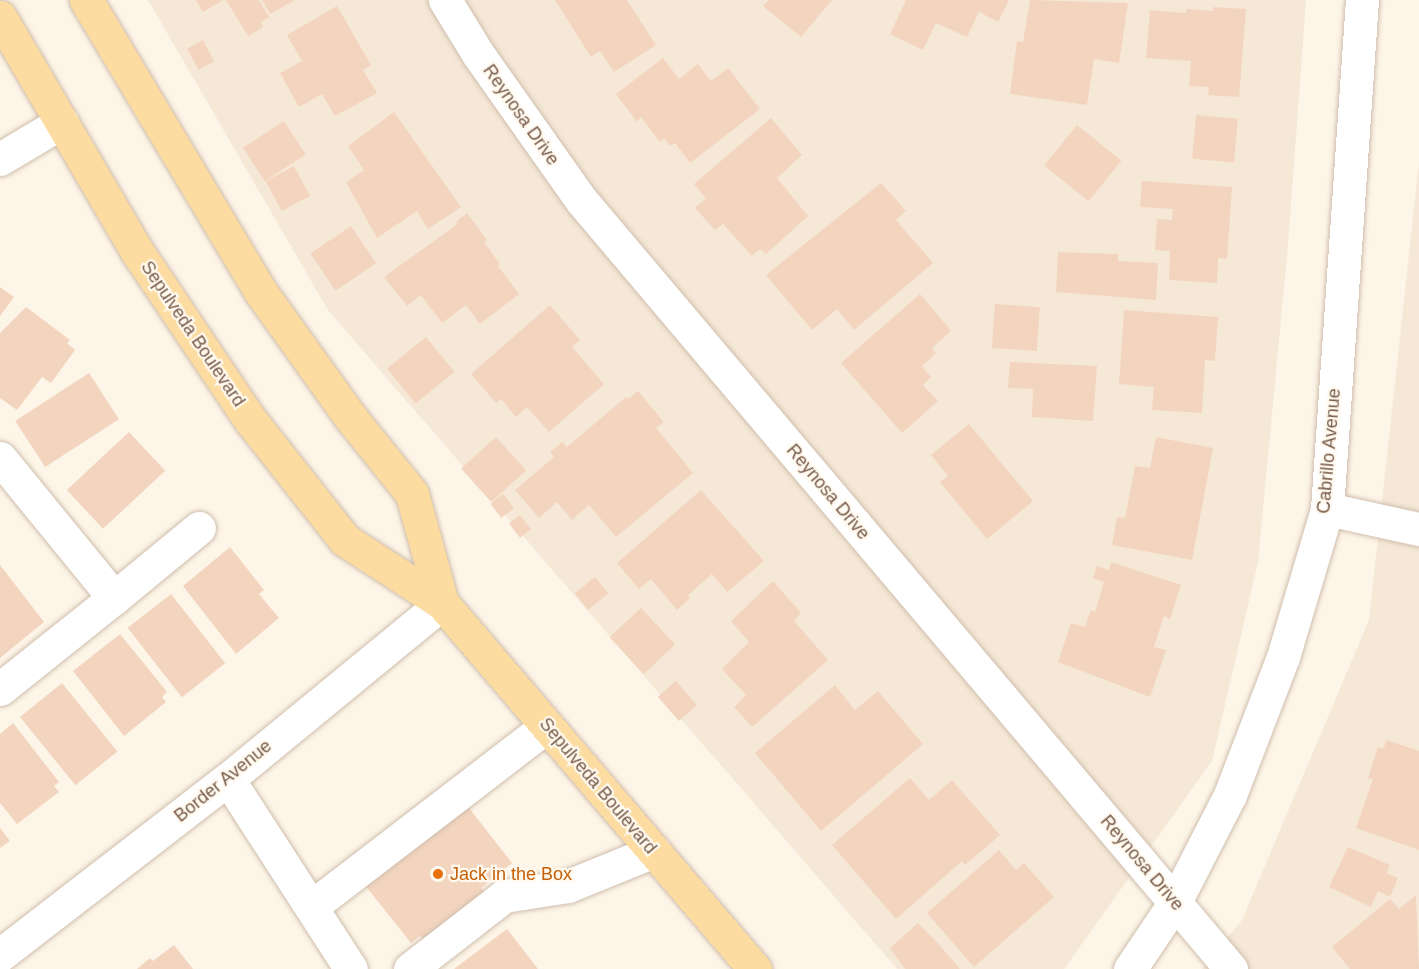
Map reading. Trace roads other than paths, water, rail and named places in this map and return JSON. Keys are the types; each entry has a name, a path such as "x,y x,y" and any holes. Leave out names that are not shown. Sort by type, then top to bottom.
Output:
{"main road":[{"name":"Sepulveda Boulevard","path":"86,0 260,291 351,418 412,494 442,603"},
{"name":"Sepulveda Boulevard","path":"0,17 136,250 258,430 345,540 442,603 755,969"}],"street":[{"name":"Reynosa Drive","path":"445,0 478,54 581,200 1231,969"},
{"name":"Cabrillo Avenue","path":"1130,969 1174,902 1230,795 1283,657 1328,509 1362,0"},
{"path":"0,159 62,122"},
{"path":"0,458 114,598"},
{"path":"1328,509 1419,529"},
{"path":"0,689 199,528"},
{"name":"Border Avenue","path":"0,955 228,779 442,603"},
{"path":"311,907 548,726"},
{"path":"228,779 351,969"},
{"path":"410,969 504,896 568,886 654,850"}],"place":[{"name":"Jack in the Box","path":"438,874"}]}
